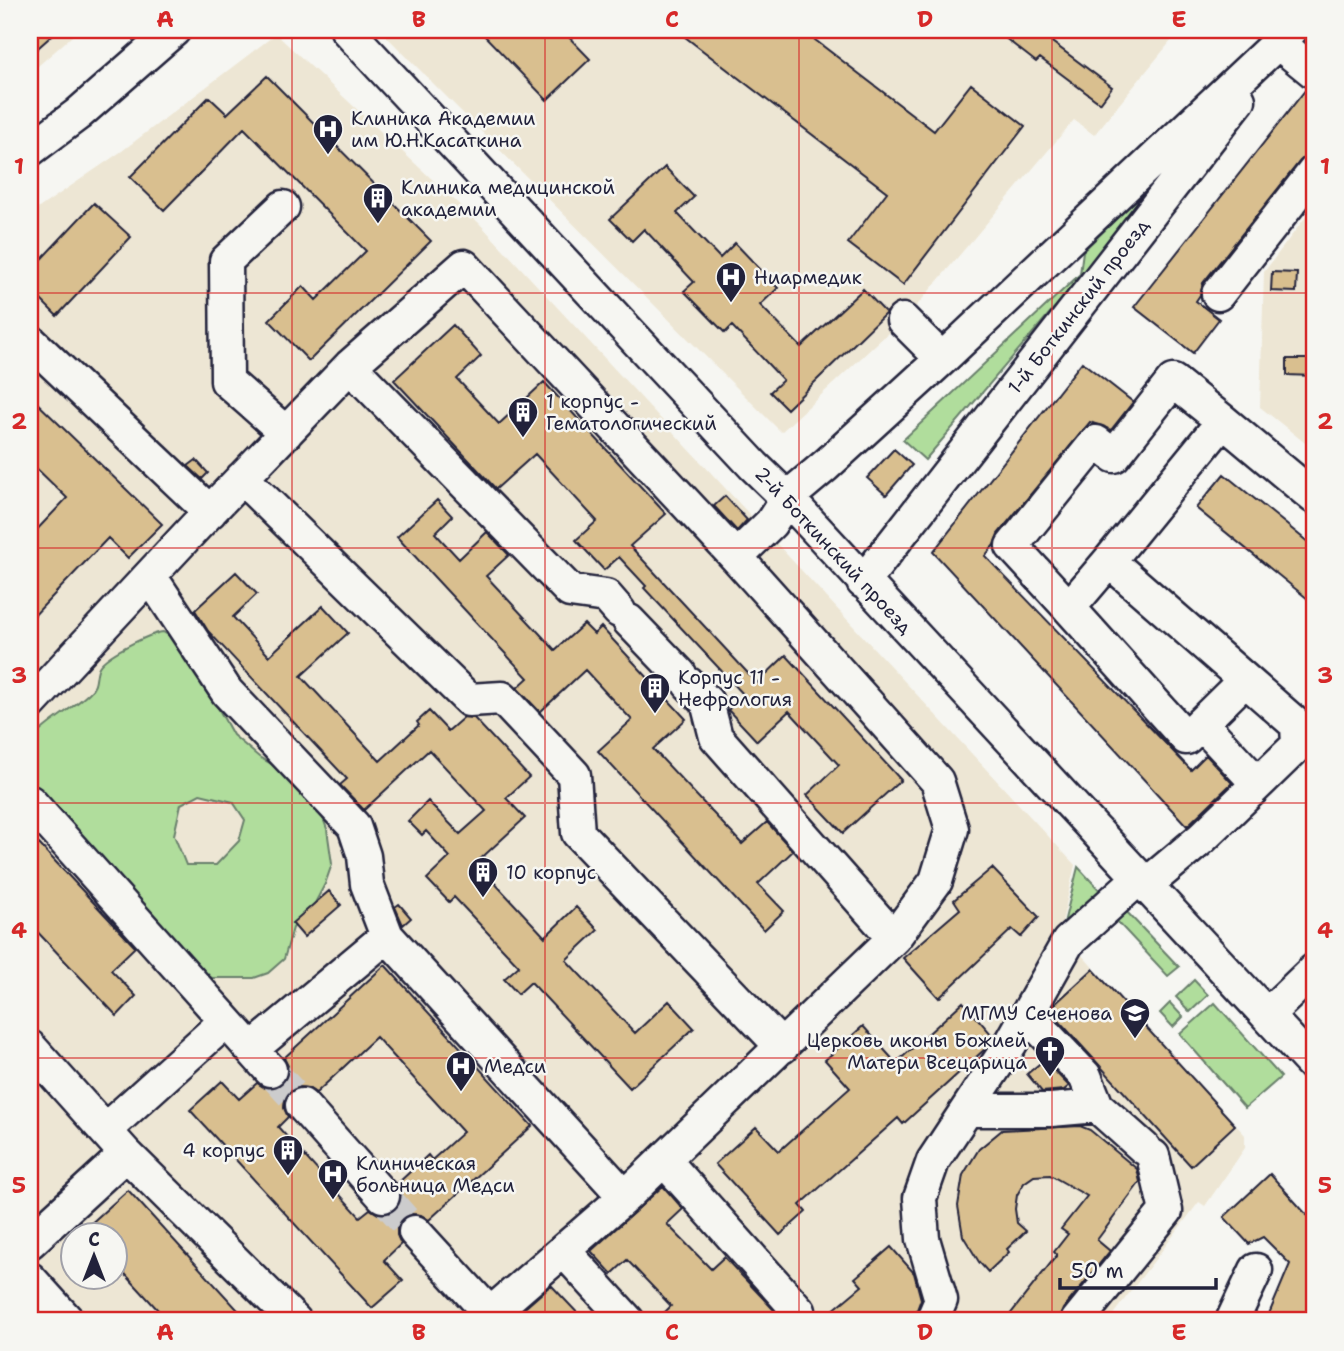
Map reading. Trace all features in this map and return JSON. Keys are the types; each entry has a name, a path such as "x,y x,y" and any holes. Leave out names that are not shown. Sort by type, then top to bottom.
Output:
{"street":[{"path":"30,150 78,114 174,30"},
{"name":"2-й Боткинский проезд","path":"350,32 1314,1066"},
{"path":"1289,35 1314,72"},
{"name":"1-й Боткинский проезд","path":"736,557 771,523 787,498 942,359 1289,35"},
{"name":"1-й Боткинский проезд","path":"863,582 1289,35"},
{"path":"1218,293 1314,172"},
{"path":"283,207 226,261 227,381 286,433"},
{"path":"30,704 350,366 464,266 736,557 937,781 952,829 936,881 894,938 625,1197 564,1251 486,1318 415,1231"},
{"path":"903,320 942,359"},
{"path":"30,341 210,512"},
{"path":"350,366 570,591 606,596 707,702 716,737 894,938"},
{"path":"1245,680 1186,738 1012,546 1096,442 1114,456 1173,382 1314,497"},
{"path":"1069,608 1223,421"},
{"path":"242,478 469,701 502,698 574,775 578,833 782,1047"},
{"path":"932,1321 941,1300 923,1239 920,1198 933,1161 1027,1015 1068,942 1142,881 1202,838 1298,745 1297,724 1109,561"},
{"path":"152,573 156,585 227,692 354,826 364,856 367,884 387,936 625,1197"},
{"path":"1201,723 1257,783"},
{"path":"30,802 261,1059 387,936"},
{"path":"1267,1015 1314,970"},
{"path":"1027,1015 1085,1076 1097,1106 1148,1152 1161,1185 1166,1211 1077,1321"},
{"path":"105,1130 226,1021"},
{"path":"30,1047 126,1154 295,1321"},
{"path":"302,1105 383,1196"},
{"path":"967,1110 1051,1110 1097,1106"},
{"path":"30,1242 126,1154"},
{"path":"664,1160 799,1311 788,1321"},
{"path":"564,1251 628,1321"},
{"path":"1232,1321 1256,1270"},
{"path":"30,1279 68,1321"}],"shaded area":[{"path":"30,30 79,30 30,73"},
{"path":"380,30 1180,30 1094,135 1074,120 913,310 781,432"},
{"path":"276,34 479,223 1075,865 1060,931 1245,1135 1245,1148 1205,1206 1199,1202 1108,1321 30,1321 30,214 122,151"},
{"path":"1314,206 1314,450 1260,407 1264,272"}],"green space":[{"path":"1189,149 925,460 903,440 1080,274 1083,251"},
{"path":"163,632 183,644 233,735 259,757 298,779 319,808 327,829 332,864 325,884 315,903 293,928 284,959 268,973 254,978 212,978 192,968 130,893 30,784 30,741 92,690 98,669 108,658 137,641","holes":["200,794 233,802 245,820 239,841 216,865 186,865 174,835 181,804"]},
{"path":"1078,867 1106,897 1063,927"},
{"path":"1124,909 1179,967 1168,976 1114,918"},
{"path":"1194,980 1208,995 1190,1012 1176,997"},
{"path":"1170,1003 1183,1017 1173,1027 1160,1013"},
{"path":"1215,1003 1281,1077 1245,1108 1180,1034"}],"building":[{"path":"30,30 58,30 30,55"},
{"path":"479,30 562,30 590,59 547,100"},
{"path":"676,30 802,30 934,131 971,84 1025,126 903,285 848,243 887,192"},
{"path":"995,30 1062,30 1052,42 1112,87 1100,103 1040,58 1036,62"},
{"name":"Клиника медицинской академии","path":"267,76 431,241 309,361 269,320 303,286 316,300 366,251 244,128 164,210 130,177 209,97 227,114"},
{"path":"1307,88 1314,90 1314,151 1300,161 1203,283 1196,301 1219,319 1193,353 1134,307"},
{"path":"665,167 694,197 677,213 720,258 735,243 778,288 760,305 801,347 863,289 886,313 787,409 770,392 783,380 732,326 725,333 684,291 694,282 644,229 632,241 610,219"},
{"path":"94,203 131,237 57,316 30,289 30,271"},
{"path":"1272,272 1297,273 1296,292 1271,291"},
{"path":"453,325 481,356 457,379 499,424 544,382 666,514 630,546 757,683 786,655 901,780 843,833 807,795 839,765 789,711 757,741 728,710 744,695 644,588 646,586 619,557 604,570 576,540 597,521 535,454 496,489 394,380"},
{"path":"1287,359 1314,359 1314,376 1287,375"},
{"path":"1082,362 1133,402 1111,430 1090,422 998,534 994,545 985,556 1191,770 1206,755 1232,783 1187,826 933,552"},
{"path":"30,396 162,524 128,558 108,538 30,620 30,537 67,498 30,462"},
{"path":"894,449 912,465 886,495 867,478"},
{"path":"196,460 208,473 202,479 188,466"},
{"path":"1224,474 1314,547 1314,604 1196,508"},
{"path":"725,496 747,520 737,531 714,506"},
{"name":"Корпус 11 - Нефрология","path":"437,500 452,516 435,533 459,559 487,532 509,555 486,576 555,650 584,624 594,634 601,627 686,719 653,749 742,844 767,822 793,851 758,884 784,911 764,930 598,751 632,720 585,670 540,712 517,688 528,678 397,537"},
{"path":"236,572 257,594 233,617 269,656 323,606 348,633 301,676 380,761 419,725 417,722 429,711 448,731 464,717 474,718 529,777 506,798 525,818 476,863 545,937 576,907 598,930 566,960 635,1033 669,1001 694,1028 630,1088 531,982 518,994 504,979 519,966 454,897 449,902 427,879 450,857 426,831 422,835 408,821 428,801 460,834 486,811 429,750 364,810 340,785 347,779 208,631 195,610"},
{"path":"39,844 135,947 111,970 136,996 117,1016 30,924 30,852"},
{"path":"992,868 1039,917 1021,937 1012,929 939,998 903,958 960,909 954,900"},
{"path":"329,891 341,905 304,937 292,923"},
{"path":"399,904 411,918 403,925 395,907"},
{"path":"385,965 532,1126 429,1220 412,1214 402,1219 397,1227 401,1244 384,1260 403,1281 372,1308 190,1110 222,1081 239,1099 257,1083 265,1088 282,1084 288,1075 284,1058","holes":["376,1037 463,1132 432,1160 428,1155 397,1184 401,1201 395,1210 378,1214 370,1209 360,1217 278,1127 288,1117 284,1108 289,1092 299,1087 316,1093"]},
{"path":"1093,969 1235,1125 1191,1166 1050,1011"},
{"path":"963,1002 993,1036 986,1048 903,1124 898,1118 800,1205 806,1212 780,1235 715,1164 756,1127 779,1151 850,1088 825,1060 863,1026 896,1063"},
{"name":"Церковь иконы Божией Матери Всецарица","path":"1044,1060 1069,1086 1064,1090 1042,1092 1027,1074"},
{"path":"1080,1126 1090,1130 1137,1169 1140,1182 1097,1240 1110,1251 1063,1309 1058,1321 1005,1321 1057,1255 1054,1252 1068,1234 1061,1229 1087,1196 1050,1175 1034,1176 1024,1183 1017,1195 1015,1209 1017,1223 1026,1231 988,1272 963,1236 958,1206 963,1175 979,1149 1002,1130"},
{"path":"1270,1174 1314,1223 1314,1321 1266,1321 1290,1264 1263,1237 1249,1244 1224,1217"},
{"path":"663,1186 683,1209 667,1224 711,1269 724,1257 774,1310 770,1321 656,1321 671,1306 627,1260 612,1274 591,1251"},
{"path":"128,1190 248,1321 168,1321 130,1279 130,1222 93,1222"},
{"path":"891,1247 914,1273 921,1299 915,1315 907,1321 820,1321 862,1286 855,1278"},
{"path":"551,1285 585,1321 510,1321"}],"tunnel":[{"path":"270,1070 302,1105"},
{"path":"383,1196 415,1232"}],"place":[{"name":"Клиника Академии им Ю.Н.Касаткина","path":"328,156"},
{"name":"Клиника медицинской академии","path":"378,225"},
{"name":"Ниармедик","path":"731,304"},
{"name":"1 корпус - Гематологический","path":"523,439"},
{"name":"Корпус 11 - Нефрология","path":"655,715"},
{"name":"10 корпус","path":"483,899"},
{"name":"МГМУ Сеченова","path":"1135,1040"},
{"name":"Церковь иконы Божией Матери Всецарица","path":"1050,1078"},
{"name":"Медси","path":"461,1093"},
{"name":"4 корпус","path":"288,1177"},
{"name":"Клиническая больница Медси","path":"333,1201"}]}
